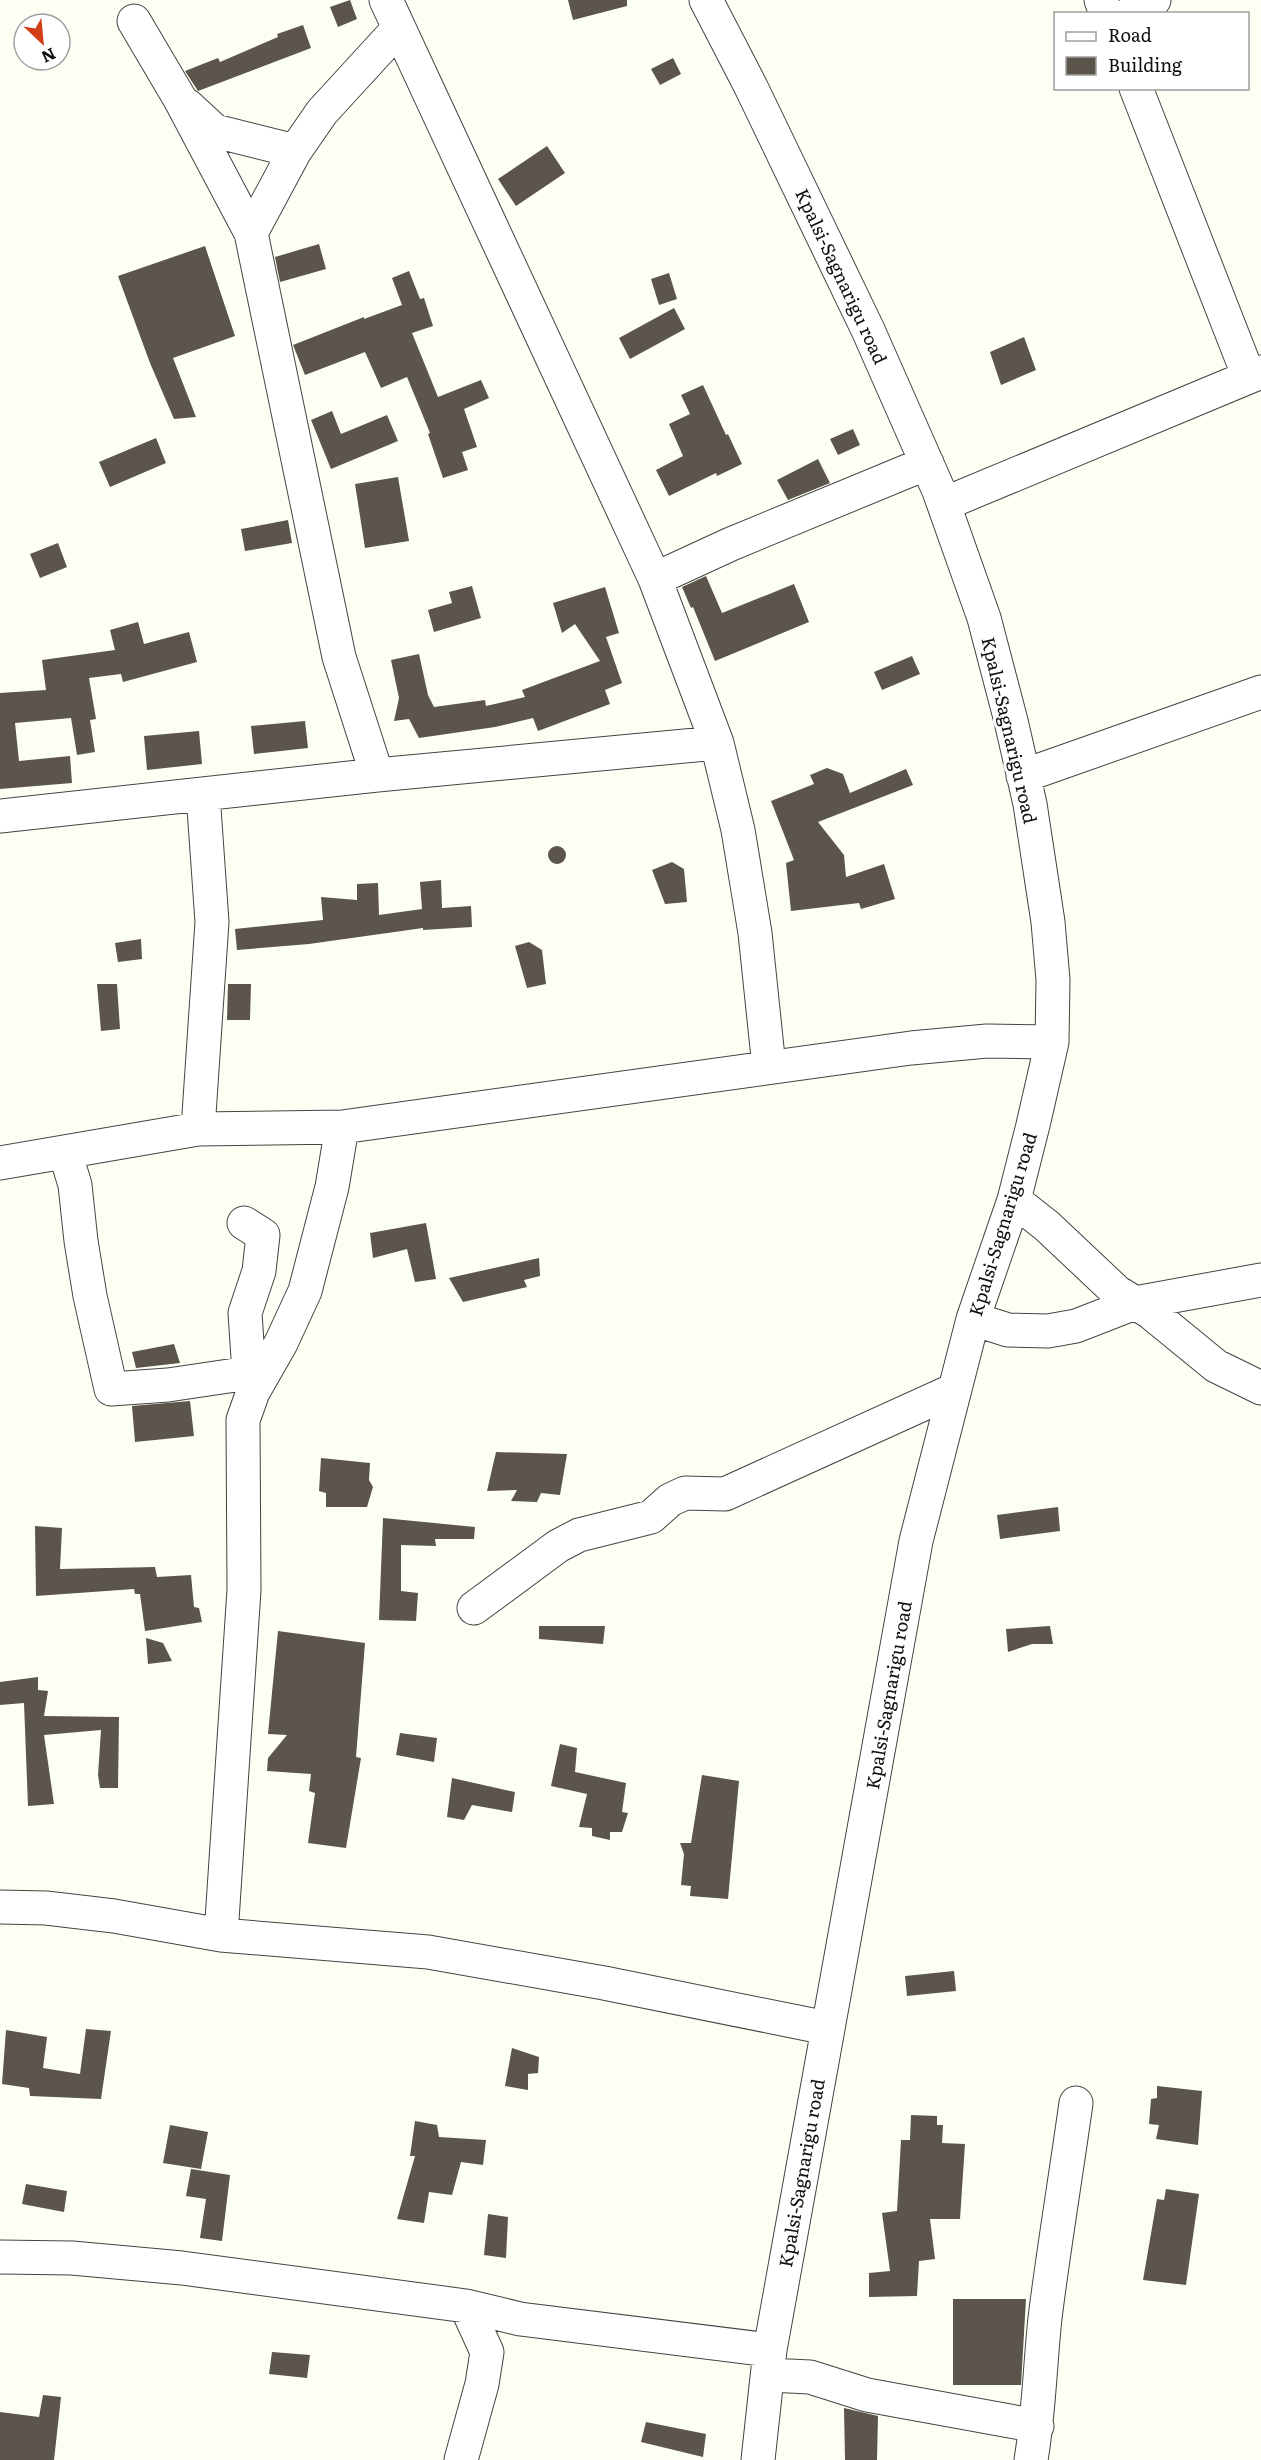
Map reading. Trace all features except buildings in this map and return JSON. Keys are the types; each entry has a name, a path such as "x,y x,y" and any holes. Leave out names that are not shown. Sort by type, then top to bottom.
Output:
{"street":[{"name":"Kpalsi-Sagnarigu road","path":"706,0 751,87 868,330 944,504 984,618 1023,776 1048,922 1053,980 1052,1042 1014,1200 973,1319 916,1541 865,1816 848,1927 827,2028 770,2362 758,2460"},
{"path":"1133,12 1154,0"},
{"path":"251,233 295,151 392,14 655,579 717,743 738,830 755,933 769,1067"},
{"path":"134,21 180,99 251,233 339,657 378,775"},
{"path":"944,504 1255,375 1137,90"},
{"path":"180,99 215,131 295,151"},
{"path":"655,579 731,544 927,463"},
{"path":"1023,776 1261,692"},
{"path":"0,816 378,775 717,743"},
{"path":"198,1129 212,922 203,794"},
{"path":"0,1163 198,1129 342,1126 911,1048 1022,1040 1052,1042"},
{"path":"221,1935 244,1590 243,1420 253,1392 281,1343 305,1291 332,1187 342,1126"},
{"path":"65,1152 75,1185 87,1274 111,1389 168,1385 249,1372 245,1313 259,1271 263,1235 244,1223"},
{"path":"1014,1200 1047,1226 1110,1286 1150,1312 1216,1366 1261,1388"},
{"path":"973,1319 1008,1330 1048,1331 1076,1326 1135,1303 1261,1280"},
{"path":"474,1608 558,1546 579,1534 651,1517 670,1500 685,1492 724,1494 954,1390"},
{"path":"0,1907 46,1908 114,1916 221,1935 428,1952 603,1983 827,2028"},
{"path":"1031,2460 1037,2426 1036,2400 1045,2317 1076,2103"},
{"path":"0,2257 130,2262 466,2306 520,2319 770,2362 867,2395 1037,2426"},
{"path":"466,2306 488,2352"},
{"path":"461,2460 482,2384 488,2352 520,2319"}]}
